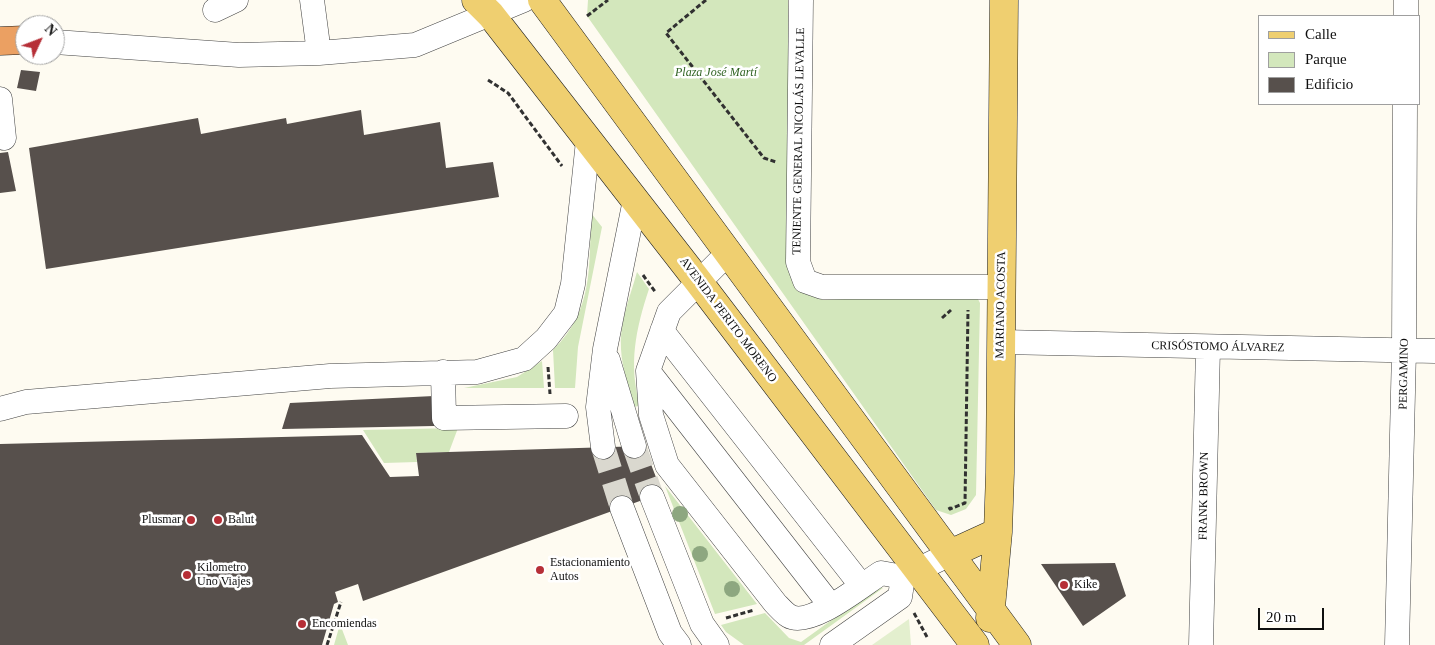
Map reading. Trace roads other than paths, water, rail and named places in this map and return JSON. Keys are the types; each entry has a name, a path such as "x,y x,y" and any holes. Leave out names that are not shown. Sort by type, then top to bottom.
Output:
{"highway":[{"path":"0,41 15,40"}],"main road":[{"path":"542,0 1017,645"},
{"name":"MARIANO ACOSTA","path":"993,645 989,609 998,532 1004,0"},
{"name":"AVENIDA PERITO MORENO","path":"483,8 698,281 910,573 953,638"},
{"path":"950,554 998,532"},
{"path":"953,638 989,609"}],"street":[{"path":"215,10 236,0"},
{"path":"312,0 319,53"},
{"path":"65,43 239,55 319,53 415,46 483,8 524,0"},
{"name":"TENIENTE GENERAL NICOLÁS LEVALLE","path":"801,0 798,262 805,281 822,287 1002,287"},
{"path":"1406,0 1406,15"},
{"path":"0,32 15,37"},
{"path":"0,99 4,138"},
{"name":"PERGAMINO","path":"1397,645 1404,350 1405,105"},
{"path":"0,409 36,401 330,376 477,372 524,359 546,339 566,313 573,284 588,141"},
{"path":"603,447 598,407 605,349 635,200"},
{"path":"728,253 698,281 670,312 648,371 651,415 667,465 774,603 789,617 803,620 818,614 882,573 910,573 950,554"},
{"path":"662,331 861,585"},
{"name":"CRISÓSTOMO ÁLVAREZ","path":"1001,342 1208,348 1435,351"},
{"name":"FRANK BROWN","path":"1201,645 1208,348"},
{"path":"605,349 634,446"},
{"path":"648,371 830,606"},
{"path":"442,372 444,418 559,416"},
{"path":"652,497 710,642"},
{"path":"622,508 670,633 679,645"},
{"path":"832,645 900,597 910,573"}],"tunnel":[{"path":"634,446 652,497"},
{"path":"603,447 622,508"}],"place":[{"name":"Plusmar","path":"191,520"},
{"name":"Balut","path":"218,520"},
{"name":"Estacionamiento Autos","path":"540,570"},
{"name":"Kilometro Uno Viajes","path":"187,575"},
{"name":"Kike","path":"1064,585"},
{"name":"Encomiendas","path":"302,624"}],"park label":[{"name":"Plaza José Martí","path":"716,73"}]}
